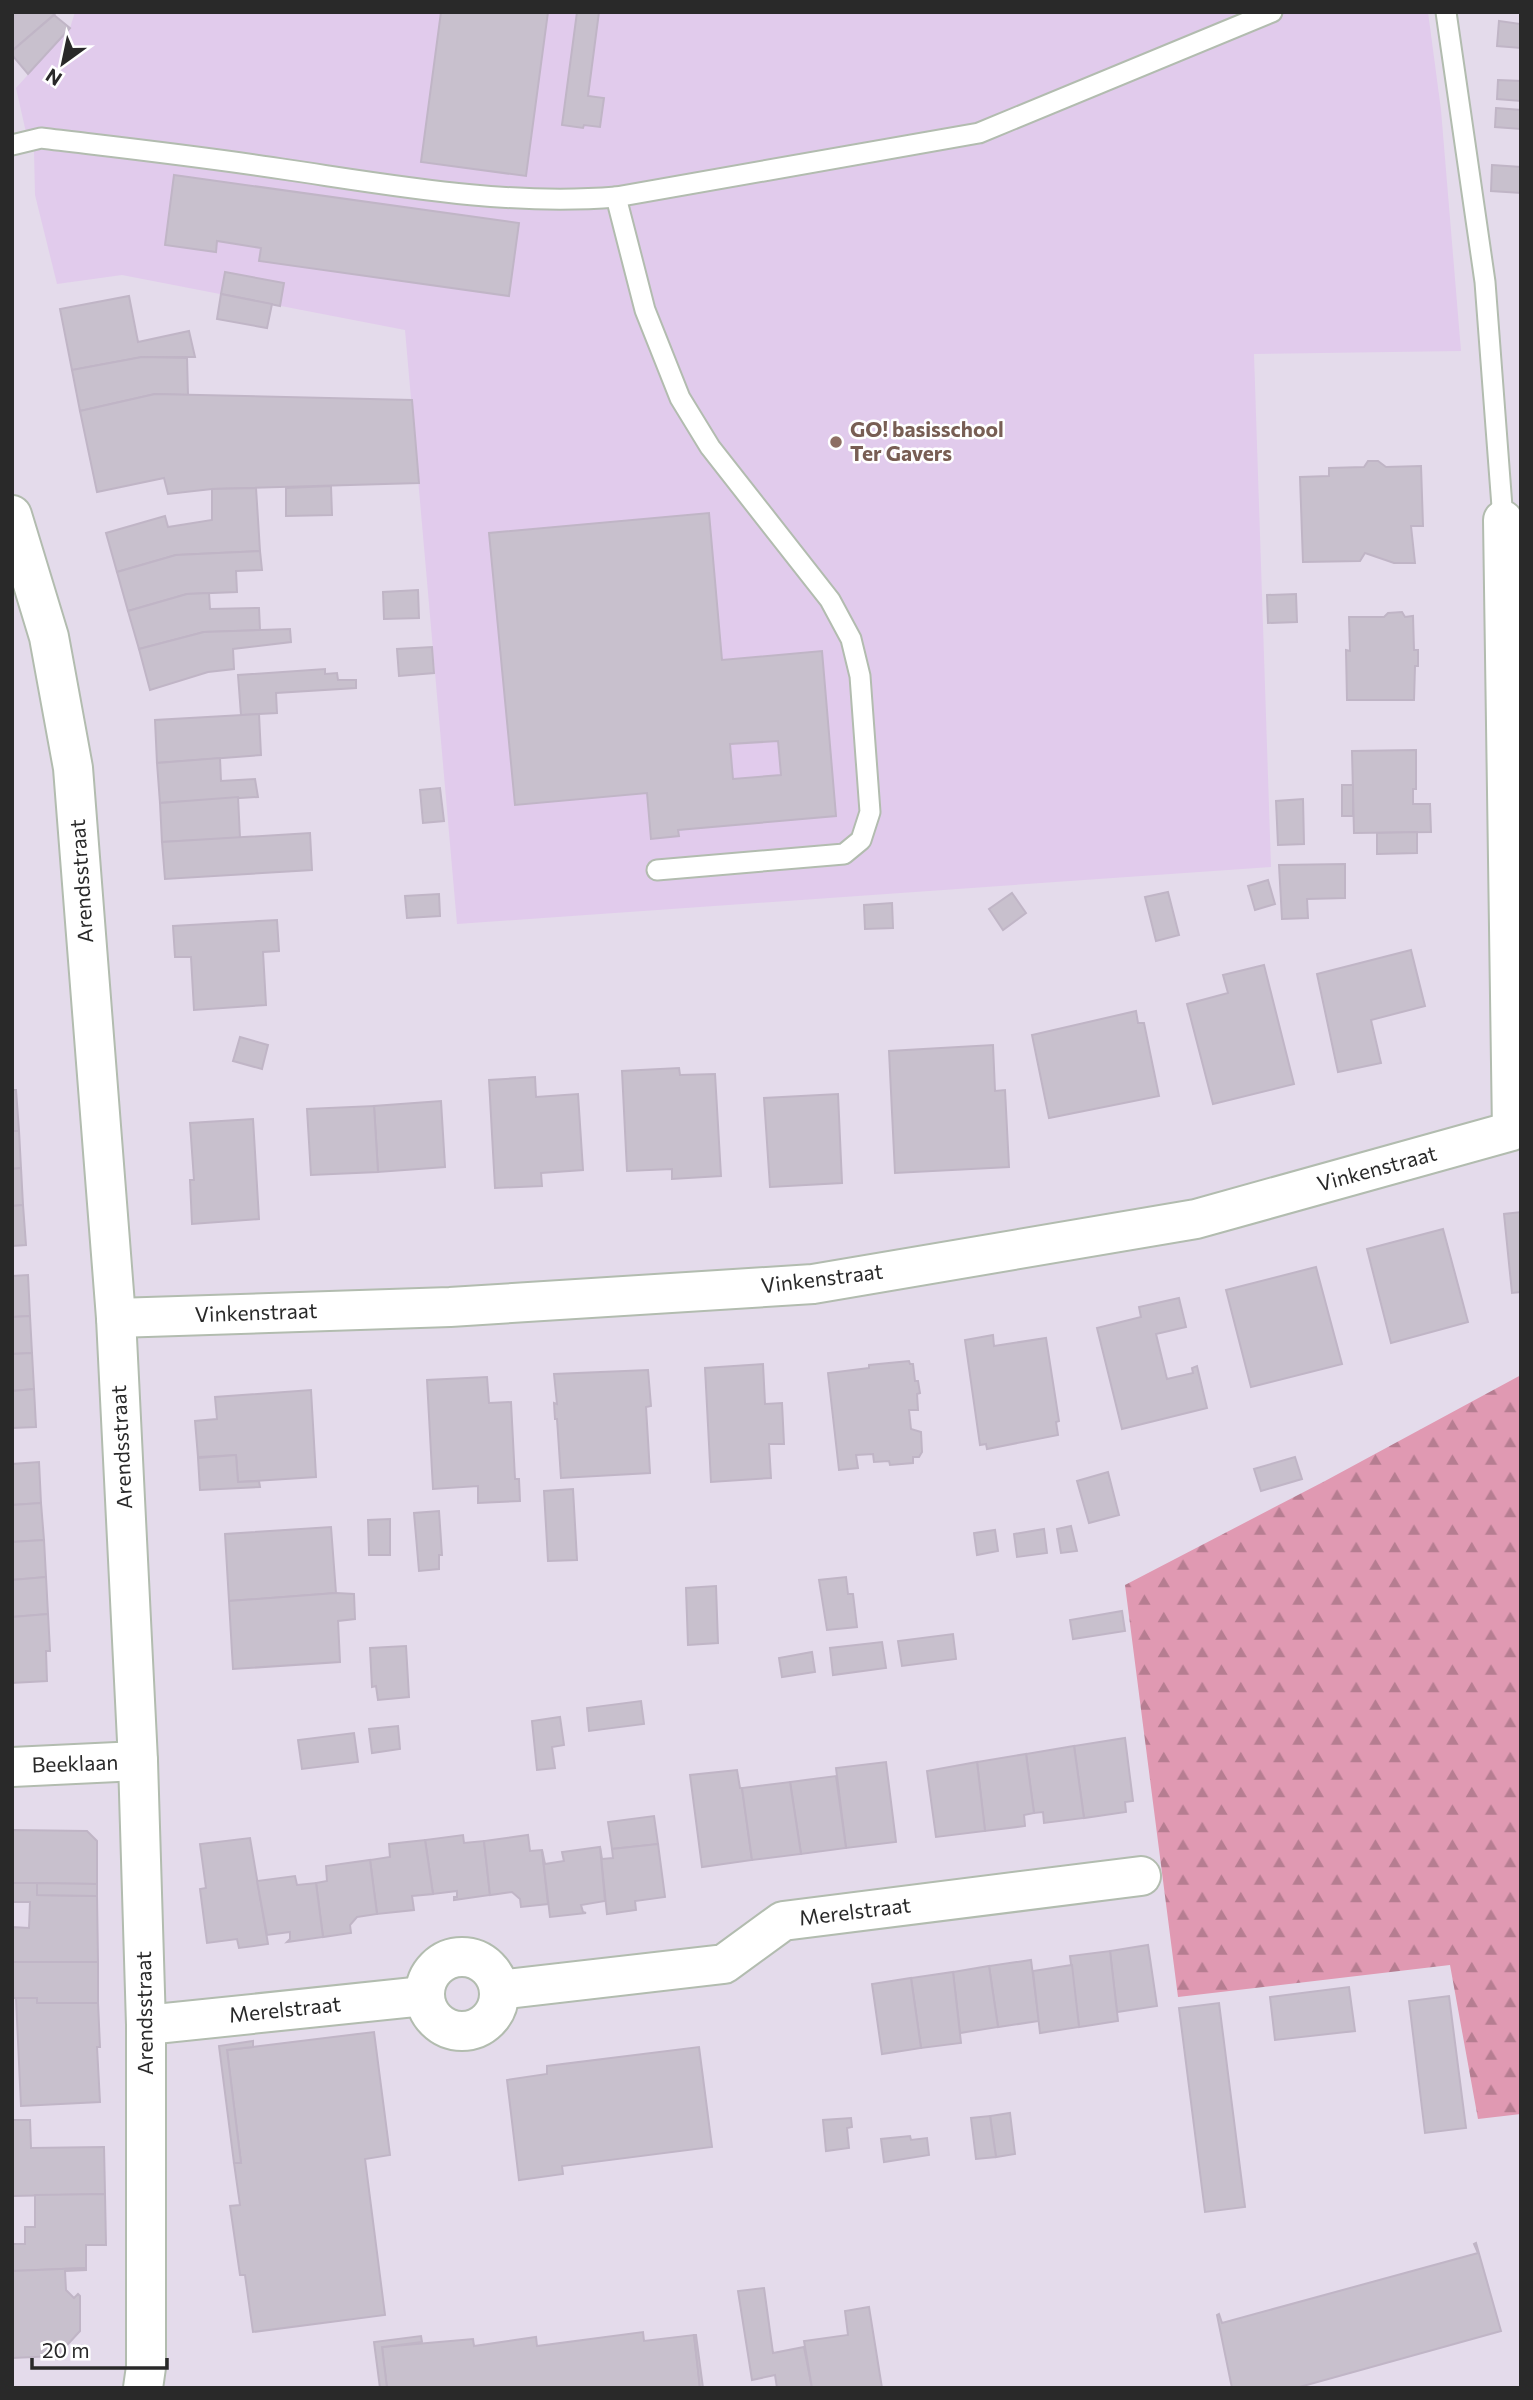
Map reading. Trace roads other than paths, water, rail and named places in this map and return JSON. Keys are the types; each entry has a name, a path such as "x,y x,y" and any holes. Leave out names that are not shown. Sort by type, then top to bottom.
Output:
{"street":[{"name":"Arendsstraat","path":"12,515 49,637 73,768 116,1318 138,1761 146,2025 146,2367 143,2388"},
{"name":"Vinkenstraat","path":"116,1318 450,1307 813,1284 1196,1219 1516,1131 1503,520"},
{"name":"Beeklaan","path":"12,1767 138,1761"},
{"name":"Merelstraat","path":"499,1990 723,1964 783,1922 1141,1876"},
{"path":"464,1956 481,1962 495,1977 499,1990 493,2014 484,2024 466,2031 453,2031 438,2022 427,2009 424,1996 425,1985 436,1967 454,1957 464,1956"},
{"name":"Merelstraat","path":"146,2025 424,1996"}],"lane":[{"path":"12,145 41,138 228,160 433,191 566,201 616,197 979,133 1272,12"},
{"path":"1446,12 1485,282 1503,520"},
{"path":"616,197 645,310 680,398 710,447 830,600 850,639 860,676 870,813 861,839 844,854 657,870"}],"place":[{"name":"GO! basisschool Ter Gavers","path":"836,442"}]}
